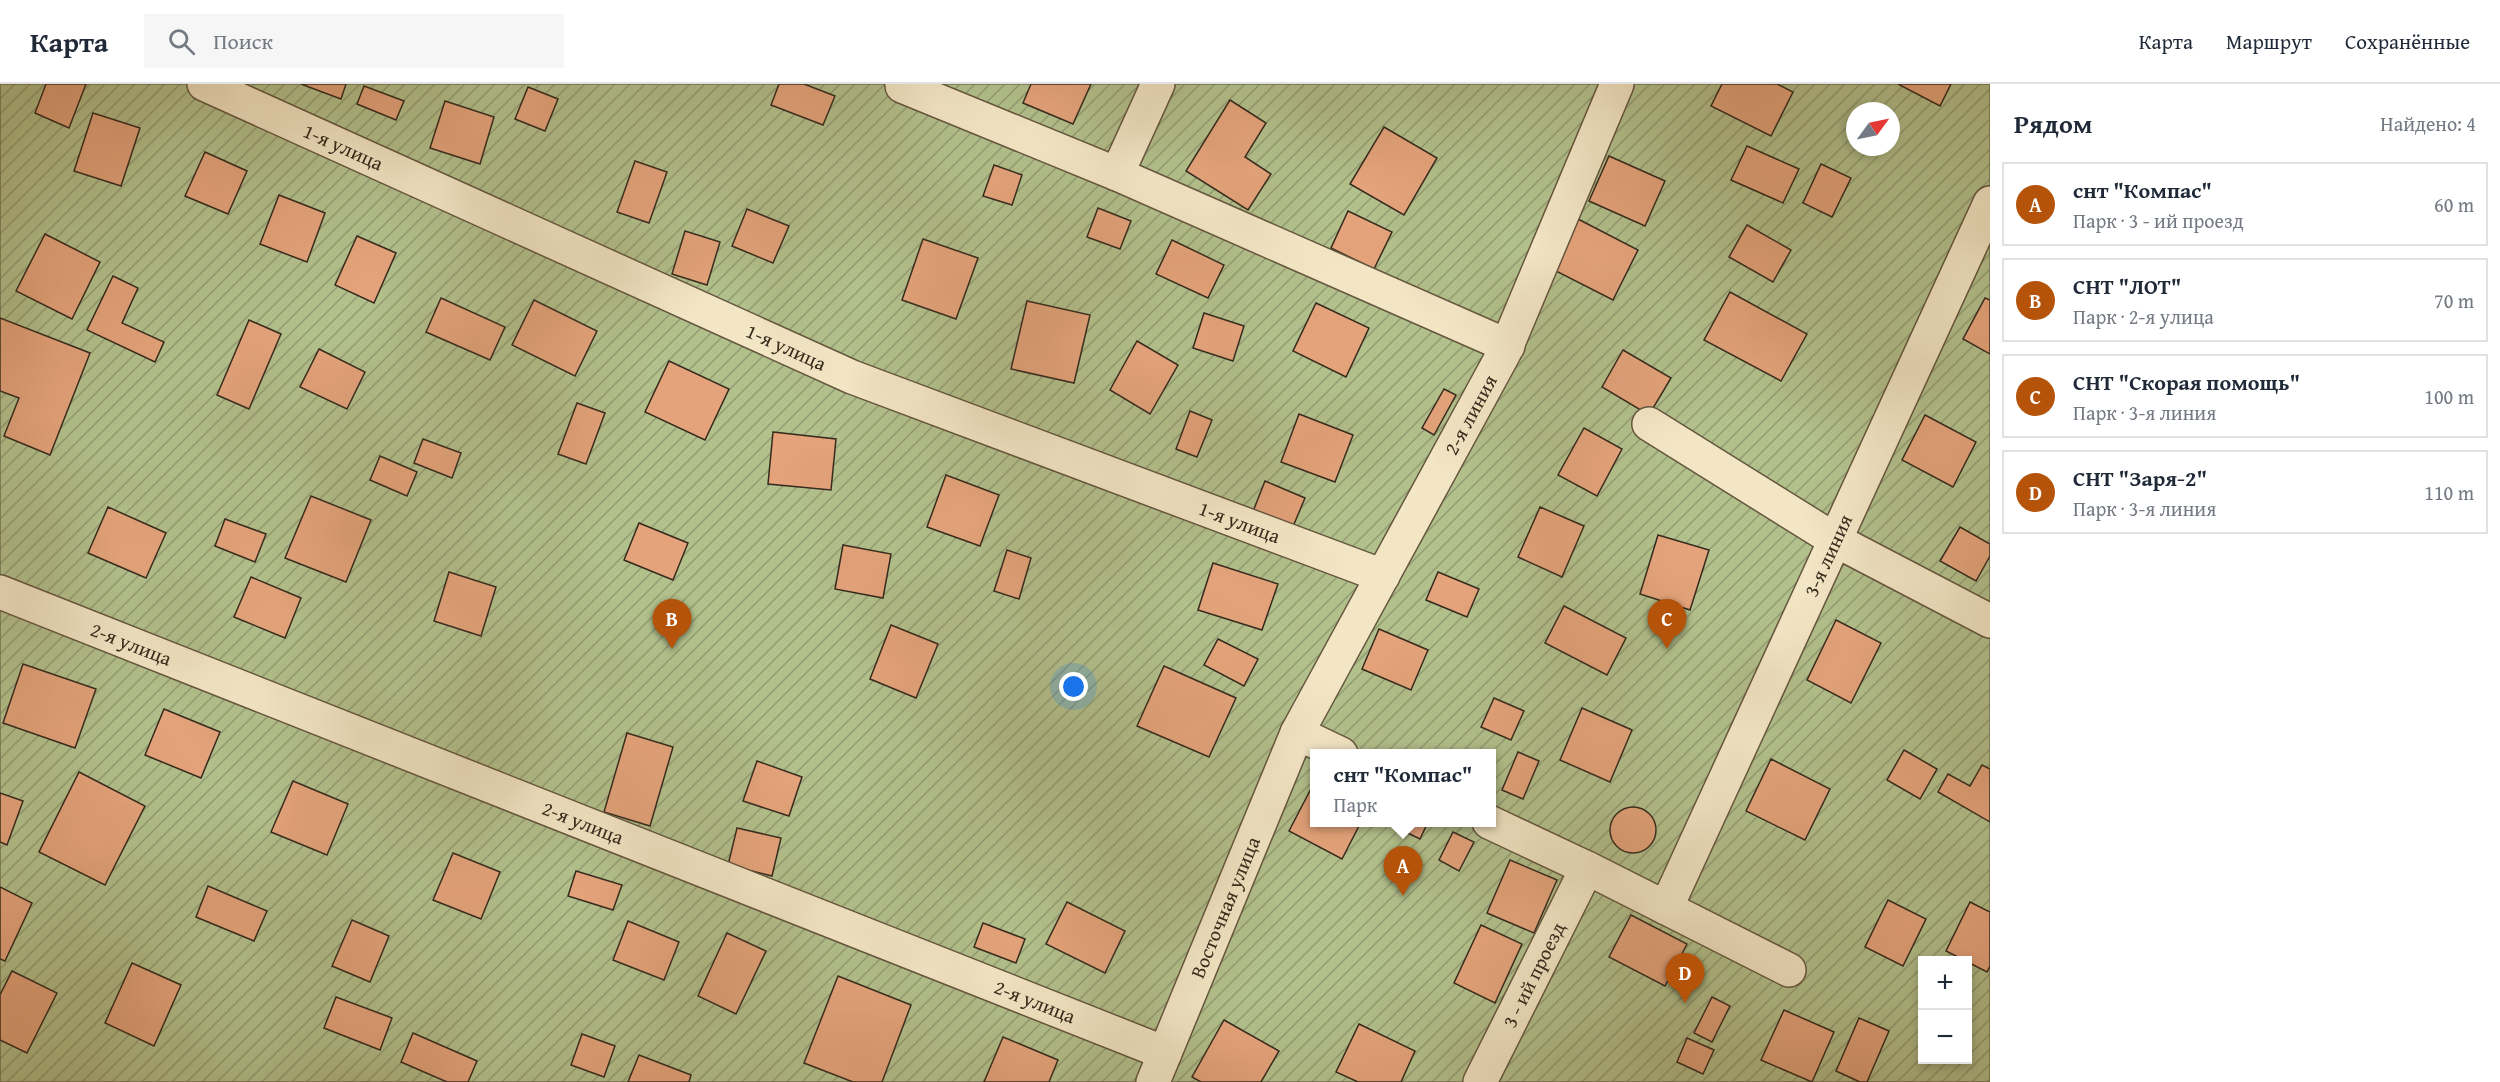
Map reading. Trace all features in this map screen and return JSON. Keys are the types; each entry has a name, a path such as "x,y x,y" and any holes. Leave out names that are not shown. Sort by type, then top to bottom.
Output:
{"street":[{"name":"1-я улица","path":"204,84 852,377 1383,576"},
{"path":"1117,174 1158,84"},
{"name":"2-я линия","path":"1297,733 1508,346 1617,84"},
{"path":"902,85 1117,174 1508,346"},
{"name":"3-я линия","path":"1666,908 1990,203"},
{"path":"1649,424 1835,540 1990,621"},
{"name":"2-я улица","path":"0,592 1159,1067"},
{"path":"1297,733 1332,749"},
{"name":"Восточная улица","path":"1159,1067 1297,733"},
{"path":"1496,825 1587,868 1789,970"},
{"name":"3 - ий проезд","path":"1480,1082 1587,868"}],"green space":[{"path":"0,84 1990,84 1990,1082 0,1082"}],"building":[{"path":"46,84 86,84 69,128 35,113"},
{"path":"301,84 346,84 341,99"},
{"path":"779,84 804,84 835,96 823,125 771,105"},
{"path":"1031,84 1091,84 1073,124 1023,103"},
{"path":"1722,84 1777,84 1793,92 1771,136 1711,106"},
{"path":"1898,84 1951,84 1940,106"},
{"path":"364,86 404,101 396,120 357,104"},
{"path":"528,87 558,99 545,131 515,119"},
{"path":"1230,100 1266,123 1245,157 1271,174 1248,210 1186,171"},
{"path":"445,101 494,117 480,164 430,148"},
{"path":"93,113 140,128 121,186 74,171"},
{"path":"1384,127 1437,158 1404,215 1350,184"},
{"path":"1747,146 1799,169 1783,203 1731,180"},
{"path":"205,152 247,171 228,214 185,196"},
{"path":"1609,156 1665,181 1645,226 1589,201"},
{"path":"635,161 667,172 649,223 617,212"},
{"path":"1821,164 1851,178 1832,217 1803,203"},
{"path":"994,165 1022,175 1012,205 983,196"},
{"path":"279,195 325,213 307,262 260,244"},
{"path":"1098,208 1131,221 1120,249 1087,237"},
{"path":"747,209 789,226 773,263 732,246"},
{"path":"1348,211 1392,232 1374,269 1331,248"},
{"path":"1578,219 1638,250 1613,300 1552,269"},
{"path":"1747,225 1791,250 1773,282 1729,257"},
{"path":"685,231 720,242 707,285 672,274"},
{"path":"45,234 100,262 72,319 16,291"},
{"path":"357,236 396,253 374,303 335,285"},
{"path":"923,239 978,258 956,319 902,300"},
{"path":"1172,240 1224,265 1208,298 1156,274"},
{"path":"113,276 138,288 122,323 164,342 155,362 87,330"},
{"path":"1730,292 1807,334 1781,381 1704,340"},
{"path":"441,298 505,327 490,360 426,332"},
{"path":"1985,298 1990,300 1990,354 1963,339"},
{"path":"534,300 597,331 575,376 512,345"},
{"path":"1027,301 1090,315 1074,383 1011,369"},
{"path":"1316,303 1369,328 1346,377 1293,351"},
{"path":"1204,313 1244,326 1233,361 1193,348"},
{"path":"0,318 90,353 50,455 4,436 19,398 0,391"},
{"path":"249,320 281,334 249,409 217,395"},
{"path":"1137,341 1178,365 1150,414 1110,390"},
{"path":"319,349 365,372 347,409 300,387"},
{"path":"1623,350 1671,378 1649,415 1602,387"},
{"path":"669,361 729,389 705,440 645,412"},
{"path":"1444,389 1456,395 1434,435 1422,428"},
{"path":"577,403 605,413 586,464 558,454"},
{"path":"1190,411 1212,420 1197,457 1176,449"},
{"path":"1299,414 1353,435 1335,482 1281,462"},
{"path":"1925,415 1976,442 1953,487 1902,460"},
{"path":"1584,428 1622,449 1597,496 1558,475"},
{"path":"773,432 836,439 831,490 768,484"},
{"path":"423,439 461,453 452,478 414,463"},
{"path":"380,456 417,472 407,496 370,480"},
{"path":"946,475 999,495 980,546 927,527"},
{"path":"1265,481 1305,498 1289,536 1250,519"},
{"path":"311,496 371,520 346,582 285,558"},
{"path":"108,507 166,533 146,578 88,553"},
{"path":"1540,507 1584,526 1562,577 1518,557"},
{"path":"225,519 266,534 255,562 215,546"},
{"path":"639,523 688,543 673,580 624,560"},
{"path":"1960,527 1990,544 1990,556 1976,581 1940,561"},
{"path":"1658,535 1709,550 1690,610 1640,594"},
{"path":"843,545 891,554 883,598 835,589"},
{"path":"1007,550 1031,558 1019,599 994,591"},
{"path":"1213,563 1278,584 1262,630 1198,610"},
{"path":"449,572 496,587 481,636 434,621"},
{"path":"1438,572 1479,589 1467,617 1426,600"},
{"path":"251,577 301,598 285,638 234,617"},
{"path":"1564,606 1626,638 1607,675 1545,643"},
{"path":"1836,620 1881,643 1851,703 1807,680"},
{"path":"891,625 938,644 916,698 870,679"},
{"path":"1379,629 1428,650 1411,690 1362,669"},
{"path":"1218,639 1258,659 1244,686 1204,665"},
{"path":"23,664 96,689 75,748 3,723"},
{"path":"1164,666 1236,698 1209,757 1137,726"},
{"path":"1494,698 1524,711 1511,740 1481,727"},
{"path":"1582,708 1632,730 1610,782 1560,760"},
{"path":"164,709 220,732 201,778 145,755"},
{"path":"627,733 673,747 650,826 604,812"},
{"path":"1904,750 1937,769 1920,799 1887,780"},
{"path":"1518,752 1539,761 1523,799 1502,790"},
{"path":"1771,759 1830,789 1805,840 1746,811"},
{"path":"757,761 802,777 789,816 743,801"},
{"path":"1982,765 1990,769 1990,822 1938,792 1948,774 1970,786"},
{"path":"79,772 145,806 105,885 39,852"},
{"path":"293,781 348,804 327,855 271,832"},
{"path":"1310,791 1310,827 1358,827 1342,859 1289,831"},
{"path":"0,793 23,801 7,845 0,842"},
{"path":"1633,807 1649,814 1656,830 1649,846 1633,853 1617,846 1610,830 1617,814"},
{"path":"1395,827 1426,827 1420,839"},
{"path":"737,828 781,838 772,876 728,865"},
{"path":"1453,832 1474,842 1459,871 1439,860"},
{"path":"453,853 500,872 481,919 433,900"},
{"path":"1510,860 1557,880 1534,933 1487,913"},
{"path":"576,871 622,885 613,910 568,896"},
{"path":"208,886 267,911 254,941 196,917"},
{"path":"0,887 32,903 5,961 0,959"},
{"path":"1888,900 1926,919 1903,966 1865,947"},
{"path":"1067,902 1125,931 1105,973 1046,944"},
{"path":"1970,902 1990,912 1990,966 1987,972 1972,964 1972,956 1956,956 1946,951"},
{"path":"1631,915 1687,944 1665,986 1609,957"},
{"path":"352,920 389,936 370,982 332,966"},
{"path":"628,921 679,942 664,980 613,960"},
{"path":"983,923 1025,939 1016,963 974,947"},
{"path":"1481,925 1522,944 1495,1003 1454,983"},
{"path":"727,933 766,951 736,1014 698,996"},
{"path":"132,963 181,985 154,1046 105,1023"},
{"path":"12,971 57,993 27,1053 0,1040 0,995"},
{"path":"838,976 911,1005 882,1082 853,1082 804,1063"},
{"path":"336,997 392,1018 380,1050 324,1028"},
{"path":"1712,997 1730,1006 1712,1042 1694,1033"},
{"path":"1784,1010 1834,1032 1812,1082 1761,1060"},
{"path":"1859,1018 1889,1031 1867,1082 1860,1082 1836,1071"},
{"path":"1224,1020 1279,1051 1261,1082 1201,1082 1192,1077"},
{"path":"1359,1024 1415,1051 1401,1082 1358,1082 1336,1072"},
{"path":"413,1033 477,1061 468,1082 447,1082 401,1062"},
{"path":"582,1034 615,1046 604,1077 571,1065"},
{"path":"1003,1037 1058,1060 1049,1082 984,1082"},
{"path":"1687,1038 1714,1050 1703,1074 1677,1062"},
{"path":"639,1055 691,1075 689,1082 628,1082"}],"place":[{"name":"СНТ \"ЛОТ\"","path":"672,649"},
{"name":"СНТ \"Скорая помощь\"","path":"1667,649"},
{"name":"снт \"Компас\"","path":"1403,896"},
{"name":"СНТ \"Заря-2\"","path":"1685,1003"}]}
